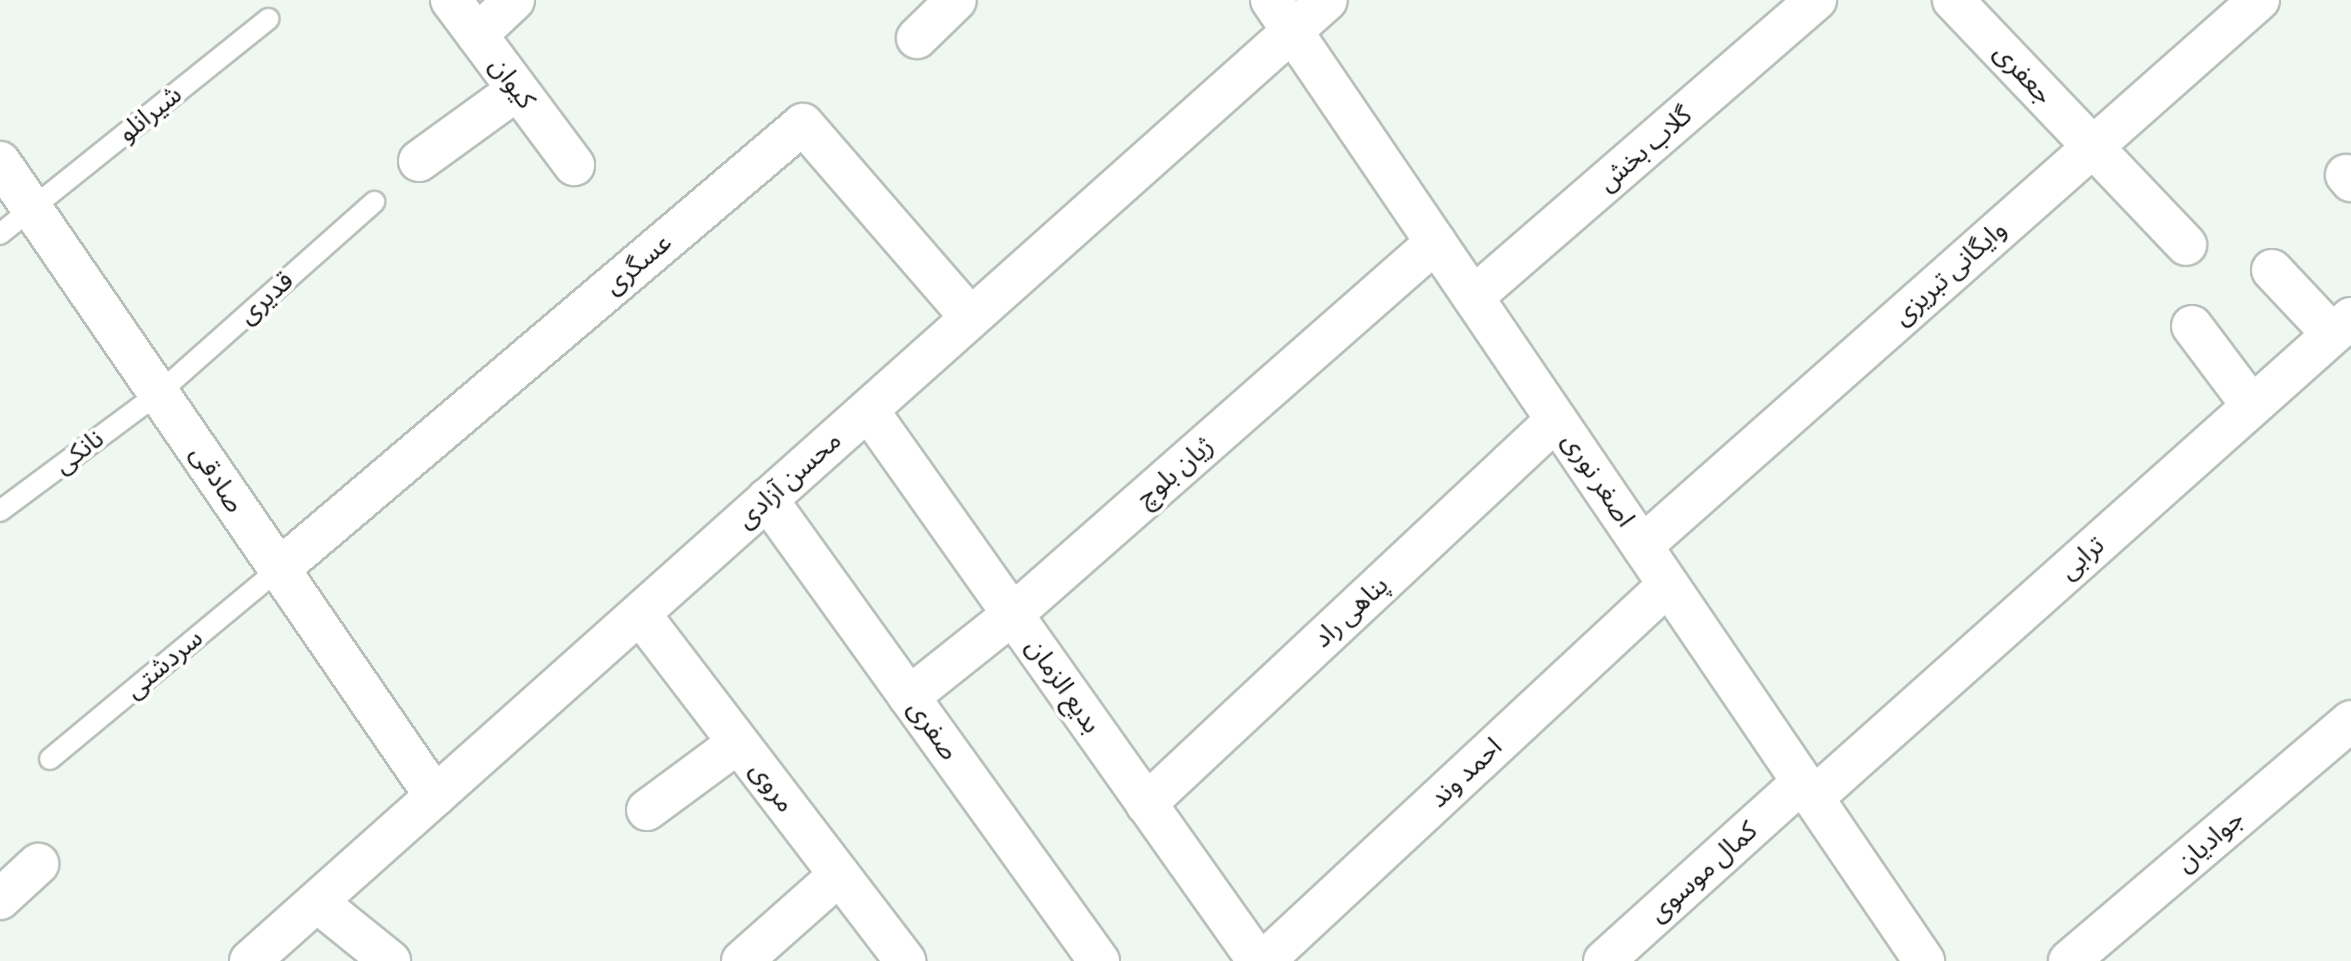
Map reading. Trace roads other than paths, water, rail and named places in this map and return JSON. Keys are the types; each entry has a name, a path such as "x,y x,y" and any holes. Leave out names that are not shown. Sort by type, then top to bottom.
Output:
{"street":[{"name":"کیوان","path":"451,0 574,165"},
{"path":"477,35 514,0"},
{"path":"917,38 956,0"},
{"name":"محسن آزادی","path":"250,961 970,317 1282,16 1327,0"},
{"name":"گلاب بخش","path":"1473,297 1816,0"},
{"name":"جعفری","path":"1953,0 2186,245"},
{"name":"وایگانی تبریزی","path":"1642,546 2259,0"},
{"name":"اصغر نوری","path":"1282,16 1924,961"},
{"path":"419,161 517,90"},
{"name":"عسگری","path":"279,569 803,124 970,317"},
{"name":"صادقی","path":"0,162 435,796"},
{"name":"ژیان بلوچ","path":"909,697 1013,614 1436,242"},
{"path":"2272,270 2342,326"},
{"path":"2192,326 2252,406"},
{"name":"ترابی","path":"1808,790 2342,326"},
{"name":"بدیع الزمان","path":"868,410 1146,804 1261,961"},
{"name":"پناهی راد","path":"1146,804 1556,420"},
{"name":"صفری","path":"767,499 1099,961"},
{"name":"احمد وند","path":"1261,961 1668,585"},
{"name":"مروی","path":"640,614 905,961"},
{"name":"جوادیان","path":"2069,961 2351,721"},
{"path":"647,810 738,743"},
{"name":"کمال موسوی","path":"1604,961 1808,790"},
{"path":"0,899 38,864"},
{"path":"742,961 839,875"},
{"path":"317,902 390,961"}],"lane":[{"name":"شیرانلو","path":"0,234 268,19"},
{"name":"قدیری","path":"159,393 374,202"},
{"name":"نانکی","path":"0,511 159,393"},
{"name":"سردشتی","path":"50,759 279,569"}]}
